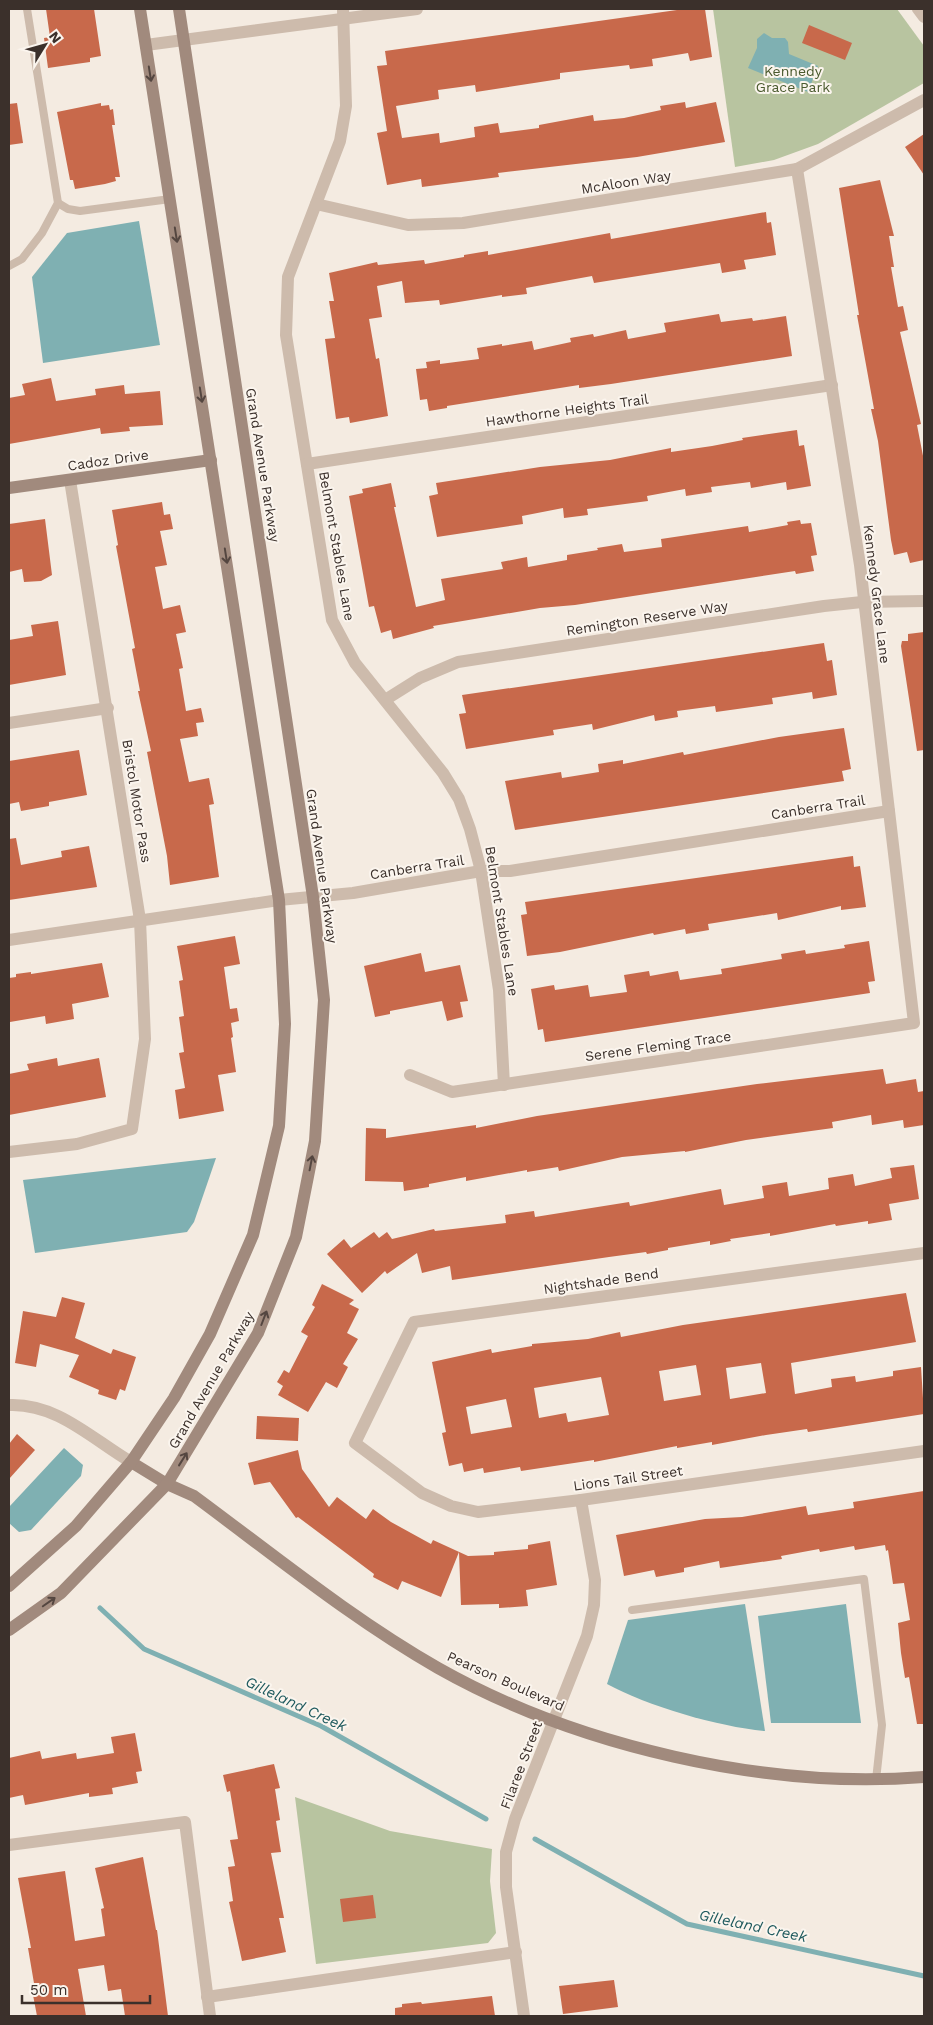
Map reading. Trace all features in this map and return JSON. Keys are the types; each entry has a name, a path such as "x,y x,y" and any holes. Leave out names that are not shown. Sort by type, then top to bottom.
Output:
{"street":[{"name":"Grand Avenue Parkway","path":"9,1586 76,1526 131,1462 174,1398 210,1334 253,1235 279,1126 285,1024 280,900 140,9"},
{"name":"Grand Avenue Parkway","path":"9,1630 61,1593 167,1484 258,1333 296,1237 315,1140 324,1000 313,897 179,9"},
{"path":"146,45 344,14 417,9"},
{"path":"918,9 924,17"},
{"name":"Belmont Stables Lane","path":"344,14 346,106 340,141 288,277 286,335 332,620 355,663 443,773 459,799 482,871 499,990 504,1084"},
{"name":"McAloon Way","path":"316,204 408,225 463,223 797,169 924,100"},
{"name":"Kennedy Grace Lane","path":"797,169 860,565 862,602 914,1023"},
{"name":"Hawthorne Heights Trail","path":"307,464 832,385"},
{"name":"Cadoz Drive","path":"9,488 211,460"},
{"name":"Bristol Motor Pass","path":"9,1152 77,1144 132,1129 145,1039 140,920 108,708 70,480"},
{"name":"Remington Reserve Way","path":"384,700 420,678 458,662 862,602 924,601"},
{"path":"9,723 108,708"},
{"name":"Canberra Trail","path":"9,940 482,871 510,871 889,811"},
{"name":"Serene Fleming Trace","path":"410,1075 452,1092 914,1023"},
{"name":"Nightshade Bend","path":"355,1443 414,1322 924,1253"},
{"path":"9,1405 27,1404 58,1414 131,1462"},
{"name":"Lions Tail Street","path":"355,1443 422,1493 451,1506 478,1512 581,1500 924,1451"},
{"name":"Pearson Boulevard","path":"131,1462 167,1484 194,1496 378,1631 439,1668 500,1698 554,1720 631,1746 697,1762 776,1775 876,1780 924,1777"},
{"name":"Filaree Street","path":"524,2016 506,1887 506,1852 516,1819 587,1636 594,1605 595,1580 581,1500"},
{"path":"9,1845 185,1822 210,2016"},
{"path":"207,1997 516,1952"}],"lane":[{"path":"9,266 22,260 42,233 58,203 27,9"},
{"path":"58,203 68,209 80,211 170,199"},
{"path":"632,1610 864,1579 882,1724 876,1780"}],"green space":[{"name":"Kennedy Grace Park","path":"713,9 897,9 924,46 924,83 818,144 774,160 735,167"},
{"path":"295,1797 390,1831 492,1849 490,1881 496,1933 488,1943 316,1964"}],"water":[{"path":"764,33 772,38 785,38 788,42 789,54 818,66 808,92 748,68 757,48 757,39"},
{"path":"139,221 160,345 43,363 32,277 67,233"},
{"path":"216,1158 194,1222 187,1232 35,1253 23,1180"},
{"path":"64,1448 83,1465 81,1476 31,1530 19,1532 9,1523 9,1507"},
{"path":"745,1604 765,1731 727,1725 684,1714 642,1700 607,1684 628,1620"},
{"path":"846,1604 861,1723 771,1723 758,1616"}],"building":[{"path":"46,9 94,9 101,56 90,58 90,62 48,68 44,38 50,37"},
{"path":"684,9 705,9 712,57 690,61 688,53 652,59 653,66 630,69 629,65 560,73 560,79 476,92 475,85 438,90 439,99 396,106 402,138 439,133 440,143 475,137 474,127 498,123 500,133 539,128 539,125 593,115 594,121 624,118 661,110 660,106 685,102 686,108 716,102 725,142 637,157 498,173 499,177 422,187 421,179 387,185 377,133 387,131 377,66 387,65 385,51"},
{"path":"809,25 852,43 845,60 802,43"},
{"path":"17,103 23,143 9,145 9,104"},
{"path":"101,103 101,106 109,105 110,110 113,109 115,125 112,125 120,177 115,177 116,181 105,184 75,189 73,180 70,180 57,112"},
{"path":"924,134 924,175 905,147"},
{"path":"880,180 894,236 889,236 894,267 891,267 898,307 903,306 908,330 900,332 921,424 917,425 924,461 924,560 910,563 907,552 894,555 891,540 878,441 871,409 874,409 857,315 859,315 839,188"},
{"path":"766,212 767,223 771,222 776,255 744,260 746,269 722,273 720,263 594,283 592,276 526,288 527,294 502,297 502,295 440,305 439,300 405,303 402,281 377,286 382,317 369,319 376,359 379,358 388,416 350,423 349,417 336,419 325,339 335,338 329,301 334,301 329,273 377,262 378,265 424,260 425,264 464,257 464,255 488,251 488,255 610,233 611,239"},
{"path":"719,314 721,322 752,318 753,321 786,316 792,356 611,384 579,388 579,385 447,406 447,408 429,411 427,399 420,400 416,369 427,368 426,362 440,360 440,364 479,359 477,348 502,344 502,346 532,341 534,350 571,342 570,338 593,334 594,337 626,330 628,339 666,332 664,323"},
{"path":"51,378 56,401 96,395 95,389 124,385 125,394 160,391 163,425 129,427 130,431 101,434 100,428 9,444 9,398 25,395 22,384"},
{"path":"797,430 799,446 804,445 811,486 787,490 786,482 751,488 750,482 711,487 712,492 686,496 685,489 647,496 648,501 587,509 588,515 564,518 563,508 522,516 523,524 437,537 429,496 438,494 436,483 540,467 610,460 671,448 671,452 712,446 743,440 742,438"},
{"path":"391,483 396,507 394,507 416,607 445,600 441,579 503,569 501,562 527,557 528,567 567,560 567,555 598,550 597,548 622,544 624,552 662,547 661,539 748,526 749,532 788,525 787,522 800,520 801,524 811,523 817,555 811,556 814,571 796,574 795,571 575,605 540,608 433,626 434,628 393,639 391,630 381,633 374,606 369,607 349,496 363,493 362,489"},
{"path":"162,502 164,515 170,514 173,529 160,531 167,565 155,567 163,609 180,605 186,632 176,634 183,668 179,669 186,711 201,708 204,722 196,723 198,736 180,739 189,782 209,778 214,804 209,805 219,877 170,885 167,856 147,752 151,751 138,691 140,691 132,649 135,648 116,546 118,545 112,510"},
{"path":"45,519 52,575 41,581 24,582 22,569 9,572 9,524"},
{"path":"58,621 66,675 9,685 9,640 33,636 31,625"},
{"path":"924,632 924,750 917,751 901,646 902,641 908,641 908,634"},
{"path":"824,643 827,661 832,660 837,695 813,699 812,692 772,698 773,704 716,712 715,706 677,711 678,717 655,721 654,715 593,730 592,724 553,730 554,735 466,749 459,714 466,713 462,695"},
{"path":"844,728 851,769 842,771 844,781 515,830 505,781 561,772 562,778 599,772 598,764 623,760 623,764 683,752 684,755 779,737"},
{"path":"79,750 87,795 49,802 49,806 21,811 19,802 9,804 9,761"},
{"path":"16,838 21,865 62,857 61,851 89,846 97,887 9,900 9,839"},
{"path":"853,856 854,867 860,866 866,907 841,910 841,906 778,920 777,913 708,924 709,930 686,934 685,929 654,935 653,933 560,952 527,956 521,915 527,914 525,902"},
{"path":"235,936 240,964 224,967 230,1009 237,1008 239,1021 231,1023 233,1037 231,1038 236,1072 218,1075 224,1111 179,1119 175,1090 185,1088 179,1053 184,1052 179,1017 184,1016 179,981 183,980 177,946"},
{"path":"869,941 875,981 868,982 870,993 545,1042 543,1029 538,1030 531,989 554,985 555,990 588,985 590,997 627,992 624,975 649,971 650,976 678,971 680,980 722,974 721,969 782,959 781,954 805,950 806,954 845,948 844,945"},
{"path":"421,953 425,972 460,965 468,1001 460,1002 463,1017 447,1021 442,1001 390,1011 390,1014 375,1017 364,966"},
{"path":"102,963 109,997 72,1004 74,1019 46,1024 45,1016 10,1022 9,978 16,977 16,974 31,972 31,974"},
{"path":"57,1058 58,1066 99,1058 106,1097 9,1115 9,1074 29,1070 27,1064"},
{"path":"883,1069 886,1084 916,1079 918,1092 924,1091 924,1125 904,1128 903,1120 872,1125 871,1115 832,1122 833,1128 746,1140 685,1152 622,1157 559,1171 558,1167 527,1172 527,1170 466,1181 466,1177 429,1184 429,1187 404,1191 403,1182 365,1181 366,1128 386,1129 386,1138 476,1125 476,1128 537,1116 757,1084"},
{"path":"914,1165 919,1199 889,1204 892,1220 868,1224 868,1221 836,1226 835,1224 770,1236 770,1233 730,1239 731,1241 710,1245 710,1241 668,1248 668,1250 647,1254 646,1252 452,1280 450,1266 422,1273 417,1253 387,1274 385,1271 362,1293 327,1254 344,1239 351,1248 374,1232 379,1238 387,1232 392,1239 434,1229 435,1231 506,1223 505,1215 534,1211 535,1217 629,1202 630,1206 721,1189 724,1205 764,1198 762,1186 787,1182 789,1196 829,1189 828,1178 853,1174 855,1186 892,1178 890,1168"},
{"path":"322,1284 354,1300 349,1304 359,1309 347,1333 358,1339 343,1364 348,1367 337,1388 326,1382 308,1412 278,1395 283,1386 277,1382 284,1370 289,1373 308,1336 301,1332 315,1307 312,1305"},
{"path":"906,1293 916,1342 791,1363 795,1394 832,1387 831,1379 855,1376 856,1382 893,1376 893,1371 921,1367 924,1414 808,1432 807,1429 712,1445 712,1442 677,1448 677,1446 594,1462 594,1460 521,1471 520,1467 484,1473 483,1468 464,1472 462,1463 449,1466 442,1433 446,1432 432,1362 491,1349 492,1353 532,1346 532,1344 588,1339 620,1332 621,1337 683,1325","holes":["761,1363 766,1393 730,1399 726,1368","696,1365 701,1395 664,1401 659,1371","601,1377 609,1415 568,1422 566,1413 539,1418 534,1388","506,1399 512,1427 471,1434 466,1407"]},
{"path":"62,1297 85,1303 75,1338 111,1354 113,1349 136,1357 125,1391 120,1389 116,1400 98,1394 99,1390 69,1377 79,1355 40,1344 36,1367 15,1363 23,1311 56,1317"},
{"path":"257,1416 299,1418 298,1441 256,1439"},
{"path":"17,1434 35,1450 9,1479 9,1444"},
{"path":"298,1450 302,1469 329,1507 337,1497 366,1519 373,1509 391,1522 431,1544 433,1540 468,1556 494,1555 494,1552 528,1549 528,1545 550,1541 557,1585 526,1590 528,1606 499,1608 499,1604 461,1605 459,1552 441,1597 402,1581 398,1590 373,1577 374,1574 298,1517 296,1518 270,1482 254,1485 248,1463"},
{"path":"924,1491 924,1724 917,1724 909,1677 905,1678 901,1653 898,1623 910,1620 904,1583 893,1584 888,1550 886,1551 885,1545 855,1550 854,1546 820,1552 819,1549 781,1556 782,1559 720,1568 719,1561 684,1568 684,1572 656,1577 654,1570 624,1576 616,1535 705,1519 742,1517 806,1506 808,1515 854,1508 853,1502"},
{"path":"135,1733 142,1771 136,1772 138,1783 112,1788 113,1794 89,1797 89,1793 25,1805 23,1795 9,1798 9,1758 40,1751 42,1759 76,1753 77,1759 114,1753 111,1737"},
{"path":"274,1764 280,1788 275,1789 280,1820 276,1821 281,1852 271,1853 284,1918 279,1918 286,1952 242,1961 229,1902 233,1901 228,1867 235,1866 230,1840 238,1839 230,1791 227,1792 223,1775"},
{"path":"143,1857 157,1930 168,2016 125,2016 121,1989 108,1991 104,1965 78,1969 86,2016 37,2016 33,1995 36,1995 28,1948 31,1948 18,1878 65,1871 75,1941 105,1936 101,1909 104,1908 95,1868"},
{"path":"373,1895 376,1918 343,1922 340,1899"},
{"path":"614,1980 618,2007 563,2014 559,1986"},
{"path":"492,1996 495,2016 395,2016 395,2008 402,2007 402,2004 421,2002 422,2004"}],"waterway":[{"name":"Gilleland Creek","path":"100,1608 144,1649 321,1726 486,1819"},
{"name":"Gilleland Creek","path":"535,1839 687,1924 924,1976"}]}
